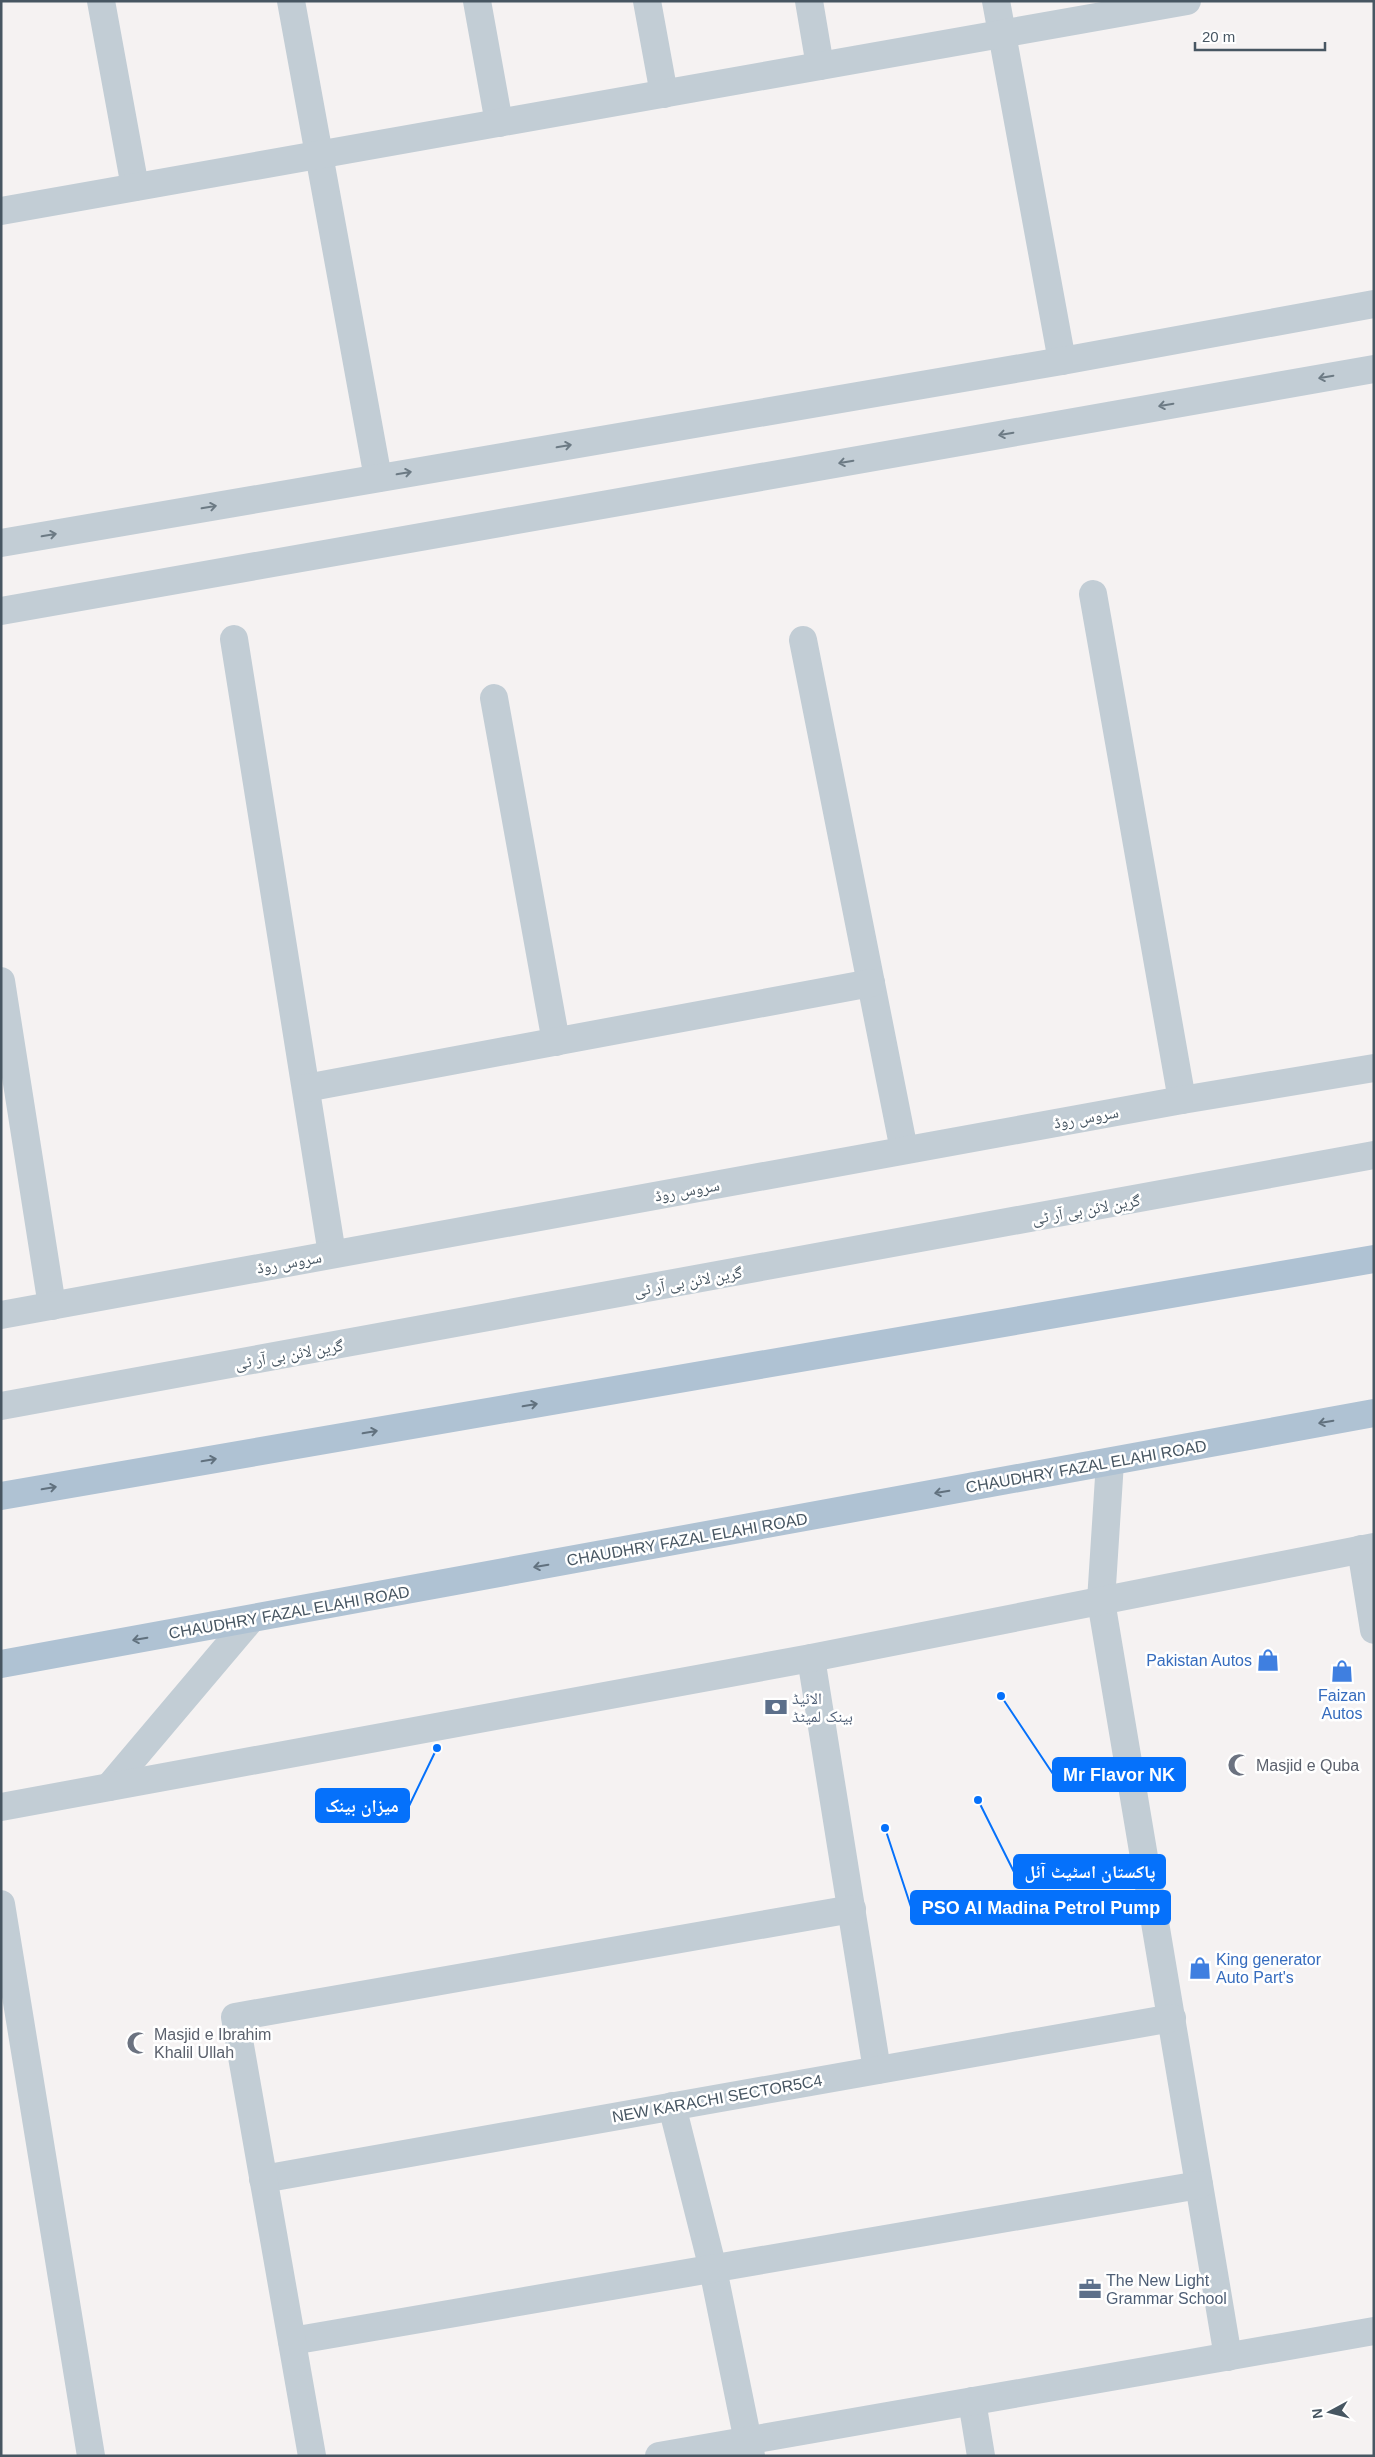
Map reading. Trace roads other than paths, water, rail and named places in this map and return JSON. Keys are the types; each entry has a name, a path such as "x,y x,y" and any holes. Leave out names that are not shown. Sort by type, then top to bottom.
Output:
{"main road":[{"path":"1,1496 1374,1259"},
{"name":"CHAUDHRY FAZAL ELAHI ROAD","path":"1,1664 1374,1413"}],"street":[{"path":"101,1 135,187"},
{"path":"291,1 378,478"},
{"path":"477,1 499,122"},
{"path":"647,1 664,94"},
{"path":"809,1 820,66"},
{"path":"996,1 1062,361"},
{"path":"1,211 1187,1"},
{"path":"1,544 1062,361 1374,304"},
{"path":"1,611 1374,369"},
{"path":"1093,594 1182,1100"},
{"path":"234,639 332,1254"},
{"path":"804,640 904,1150"},
{"path":"494,698 556,1042"},
{"path":"1,981 12,1114 52,1306"},
{"path":"306,1088 871,982"},
{"name":"سروس روڈ","path":"1,1315 904,1150 1374,1068"},
{"name":"گرین لائن بی آر ٹی","path":"1,1406 1374,1155"},
{"path":"1110,1462 1100,1601 1228,2357"},
{"path":"1,1807 810,1658 1368,1548 1374,1630"},
{"path":"109,1787 251,1619"},
{"path":"810,1658 877,2070"},
{"path":"1,1904 91,2456"},
{"path":"312,2456 235,2017 852,1909"},
{"name":"NEW KARACHI SECTOR5C4","path":"263,2179 1172,2018"},
{"path":"672,2106 713,2269 750,2448"},
{"path":"292,2341 1199,2185"},
{"path":"659,2456 750,2448 972,2401 1374,2331"},
{"path":"972,2401 981,2456"}],"place":[{"name":"Pakistan Autos","path":"1268,1660"},
{"name":"Faizan Autos","path":"1342,1671"},
{"name":"Mr Flavor NK","path":"1001,1696"},
{"name":"الائیڈ بینک لمیٹڈ","path":"776,1707"},
{"name":"میزان بینک","path":"437,1748"},
{"name":"Masjid e Quba","path":"1239,1765"},
{"name":"پاکستان اسٹیٹ آئل","path":"978,1800"},
{"name":"PSO Al Madina Petrol Pump","path":"885,1828"},
{"name":"King generator Auto Part's","path":"1200,1968"},
{"name":"Masjid e Ibrahim Khalil Ullah","path":"138,2043"},
{"name":"The New Light Grammar School","path":"1090,2289"}]}
